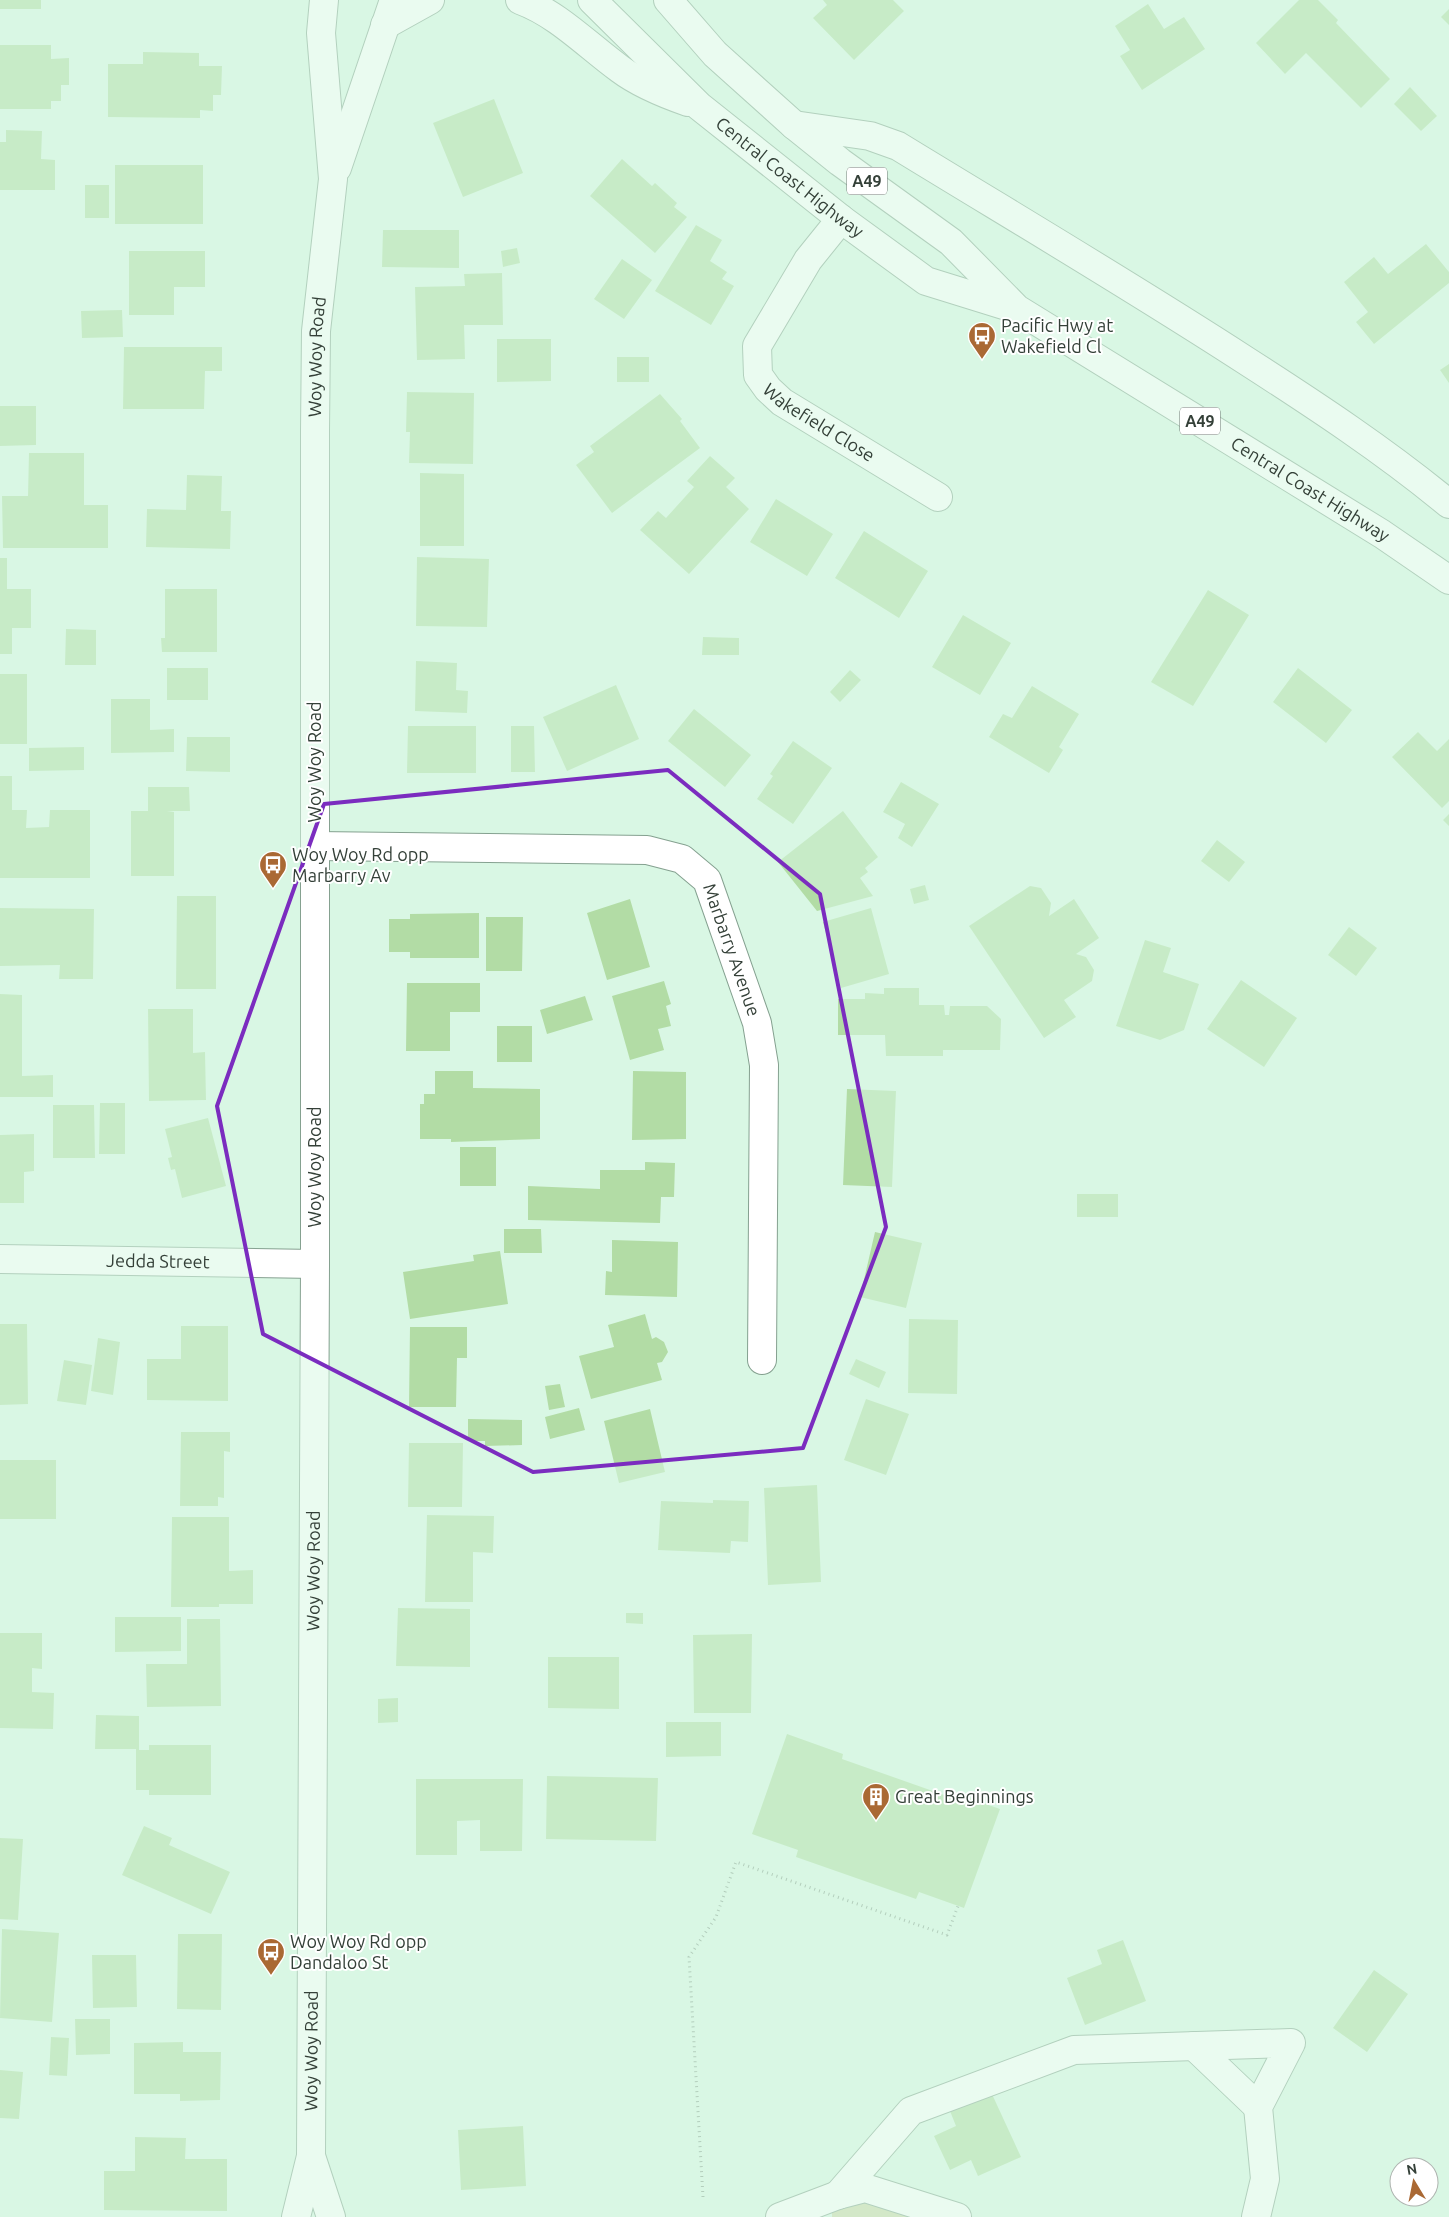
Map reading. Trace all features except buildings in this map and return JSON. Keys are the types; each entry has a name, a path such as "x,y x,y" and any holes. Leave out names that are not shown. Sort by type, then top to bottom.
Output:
{"main road":[{"name":"Woy Woy Road","path":"296,2217 311,2156 315,1264 316,332 333,179 321,34 324,0"},
{"path":"389,13 430,0"},
{"path":"520,0 534,5 559,21 622,71 659,92 699,106"},
{"name":"Central Coast Highway","path":"592,0 699,106 840,219 926,281 1017,309"},
{"name":"Central Coast Highway","path":"668,0 715,54 794,125 840,162 951,242 1017,309 1382,534 1449,580"},
{"name":"Woy Woy Road","path":"333,179 389,13"},
{"path":"794,125 870,136 898,146 1167,309 1258,368 1408,470 1449,504"},
{"name":"Wakefield Close","path":"840,219 808,260 757,346 758,375 768,389 782,402 938,497"},
{"name":"Marbarry Avenue","path":"314,846 646,850 682,859 707,880 757,1023 764,1065 762,1360"},
{"name":"Jedda Street","path":"0,1259 315,1264"},
{"path":"838,2195 911,2111 1074,2050 1291,2043 1258,2107 1265,2179 1256,2217"},
{"path":"1194,2046 1258,2107"},
{"name":"Woy Woy Road","path":"311,2156 331,2217"},
{"path":"780,2217 838,2195 865,2188 957,2217"}],"path":[{"path":"703,2197 689,1958 716,1917 736,1862 947,1935 958,1906"}],"highlighted area":[{"path":"668,770 820,894 886,1227 803,1448 533,1472 263,1334 217,1106 324,804"}],"green space":[{"path":"867,2201 921,2217 832,2217 832,2212"}],"place":[{"name":"Pacific Hwy at Wakefield Cl","path":"982,360"},
{"name":"Woy Woy Rd opp Marbarry Av","path":"273,889"},
{"name":"Great Beginnings","path":"876,1821"},
{"name":"Woy Woy Rd opp Dandaloo St","path":"271,1976"}]}
